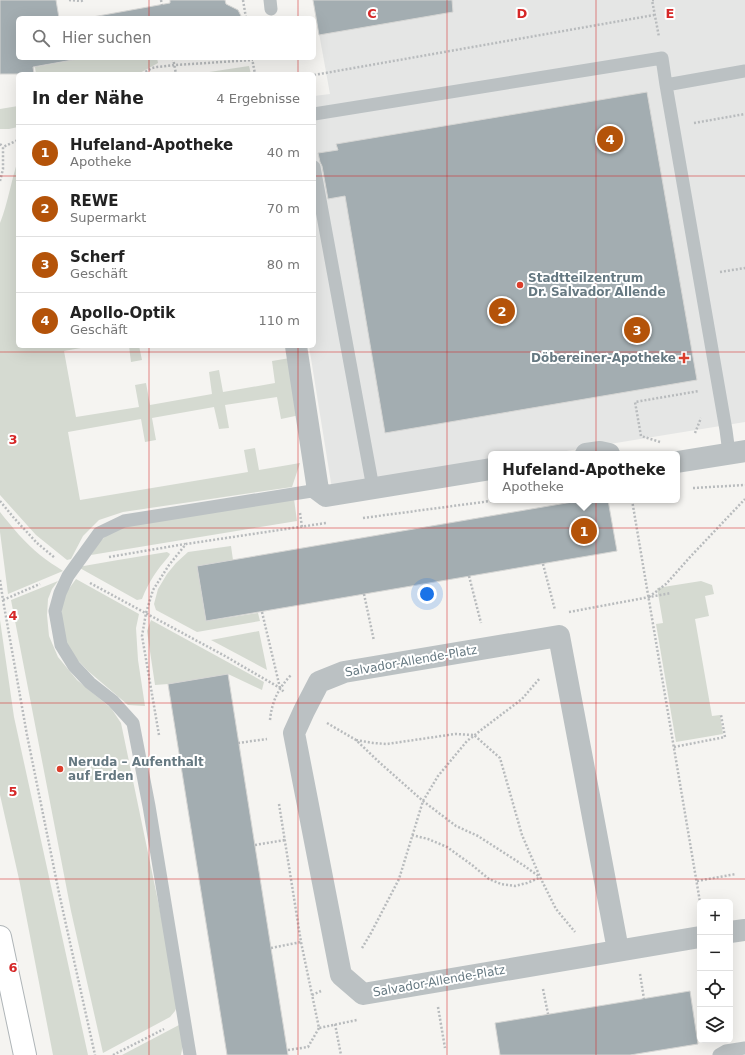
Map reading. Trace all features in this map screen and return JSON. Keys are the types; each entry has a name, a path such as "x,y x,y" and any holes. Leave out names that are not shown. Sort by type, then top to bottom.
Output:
{"main road":[{"path":"0,937 25,1055"}],"street":[{"path":"296,348 318,490 326,496 488,469"},
{"path":"680,462 737,452"},
{"name":"Salvador-Allende-Platz","path":"618,950 559,636 344,672 319,682 294,733 341,975 363,994 697,937"},
{"path":"733,932 745,930"}],"lane":[{"path":"316,114 662,58 726,430 737,452"},
{"path":"666,85 745,71"},
{"path":"316,178 373,488"},
{"path":"190,1055 149,806 133,723 113,701 90,683 74,666 61,646 55,611 60,593 68,576 99,533 124,521 318,490"},
{"path":"723,1049 745,1048"}],"path":[{"path":"69,0 84,0"},
{"path":"243,0 246,16"},
{"path":"652,0 662,58"},
{"path":"316,75 654,15"},
{"path":"174,60 176,72"},
{"path":"145,72 157,67 239,60"},
{"path":"252,60 255,72"},
{"path":"674,127 745,114"},
{"path":"3,147 16,141"},
{"path":"0,144 3,147 3,168 0,181"},
{"path":"641,436 635,402 704,390"},
{"path":"693,488 745,486"},
{"path":"649,597 666,584 745,499"},
{"path":"0,501 37,543 71,571 280,688 304,711 334,726 356,740 423,801 456,826 478,836 540,877"},
{"path":"357,519 488,501"},
{"path":"633,503 700,899"},
{"path":"3,600 71,571 90,560 186,544 326,524"},
{"path":"159,735 142,636 146,613 153,590 169,565 186,544"},
{"path":"543,564 556,614"},
{"path":"469,576 481,626"},
{"path":"0,580 27,735 59,893 95,1055"},
{"path":"364,594 375,644"},
{"path":"262,612 280,688 271,707 269,726"},
{"path":"312,995 329,988 352,964 371,933 399,879 423,801 438,776 467,741 522,699 534,686 561,649"},
{"path":"674,747 724,737 721,715"},
{"path":"268,732 268,747"},
{"path":"356,740 387,744 455,734 474,735 500,758 522,835 540,877 556,909 594,955"},
{"path":"238,743 267,739"},
{"path":"279,801 301,942 319,1028 308,1047 288,1050"},
{"path":"412,835 428,839 447,847 489,879 501,884 515,886 527,883 540,877"},
{"path":"255,844 285,840"},
{"path":"697,881 736,874"},
{"path":"271,948 301,942"},
{"path":"644,999 640,973 646,972"},
{"path":"548,1014 543,989 550,988"},
{"path":"431,1007 438,1006 445,1048"},
{"path":"113,1055 184,1018"},
{"path":"319,1028 358,1020"},
{"path":"335,1024 341,1055"}],"shaded area":[{"path":"313,0 745,0 745,422 566,451 488,451 488,463 332,489 309,348 316,348 316,96 330,94"},
{"path":"73,60 157,60 158,63 142,72 36,72 35,67"},
{"path":"249,66 250,72 209,72"},
{"path":"16,106 16,127 0,129 0,109"},
{"path":"16,166 16,348 81,348 64,351 76,417 139,407 135,385 146,383 150,405 212,394 209,372 219,370 223,392 275,383 272,361 290,358 300,415 281,419 277,397 225,405 229,428 219,429 214,407 152,418 156,440 145,442 141,419 68,432 80,500 248,472 244,450 255,448 259,470 300,463 292,487 123,512 99,520 83,536 71,559 67,560 36,535 0,495 0,223"},
{"path":"129,348 139,348 142,360 131,362"},
{"path":"294,499 297,521 91,555 100,541 112,531 127,525"},
{"path":"0,512 29,545 63,571 8,594 0,532"},
{"path":"231,546 233,560 197,566 206,621 258,613 260,621 197,632 156,610 154,604 158,589 167,574 188,552"},
{"path":"167,552 170,554 169,556 147,587 142,599 137,600 78,567 118,560"},
{"path":"76,579 139,614 136,628 138,660 145,706 128,705 88,671 71,653 63,638 61,604 68,590"},
{"path":"58,581 52,589 48,599 47,615 49,636 58,657 77,680 111,708 121,723 179,1002 175,1011 170,1017 103,1053 71,911 11,600"},
{"path":"701,581 712,585 714,594 705,596 709,616 695,619 712,716 720,715 723,734 676,742 656,624 663,623 657,588"},
{"path":"0,620 14,717 88,1055 53,1055 19,879 0,795"},
{"path":"151,620 264,682 262,690 228,674 155,685 147,631"},
{"path":"259,631 267,670 211,640"},
{"path":"179,1025 184,1039 181,1055 122,1055"}],"building":[{"path":"0,0 56,0 59,16 16,16 16,60 73,60 33,67 34,72 0,74"},
{"path":"170,0 225,0 226,4 238,10 241,16 98,16 170,3"},
{"path":"313,0 452,0 453,12 319,35"},
{"name":"Stadtteilzentrum Dr. Salvador Allende","path":"647,92 697,380 385,433 345,196 328,199 318,153 338,150 336,144"},
{"path":"566,503 609,503 617,551 206,621 197,566"},
{"path":"228,674 288,1055 227,1055 168,684"},
{"path":"690,991 698,1044 630,1055 500,1055 495,1023"}],"place":[{"name":"Apollo-Optik","path":"610,139"},
{"name":"Stadtteilzentrum Dr. Salvador Allende","path":"520,285"},
{"name":"REWE","path":"502,311"},
{"name":"Scherf","path":"637,330"},
{"name":"Döbereiner-Apotheke","path":"684,358"},
{"name":"Hufeland-Apotheke","path":"584,531"},
{"name":"Neruda – Aufenthalt auf Erden","path":"60,769"}]}
